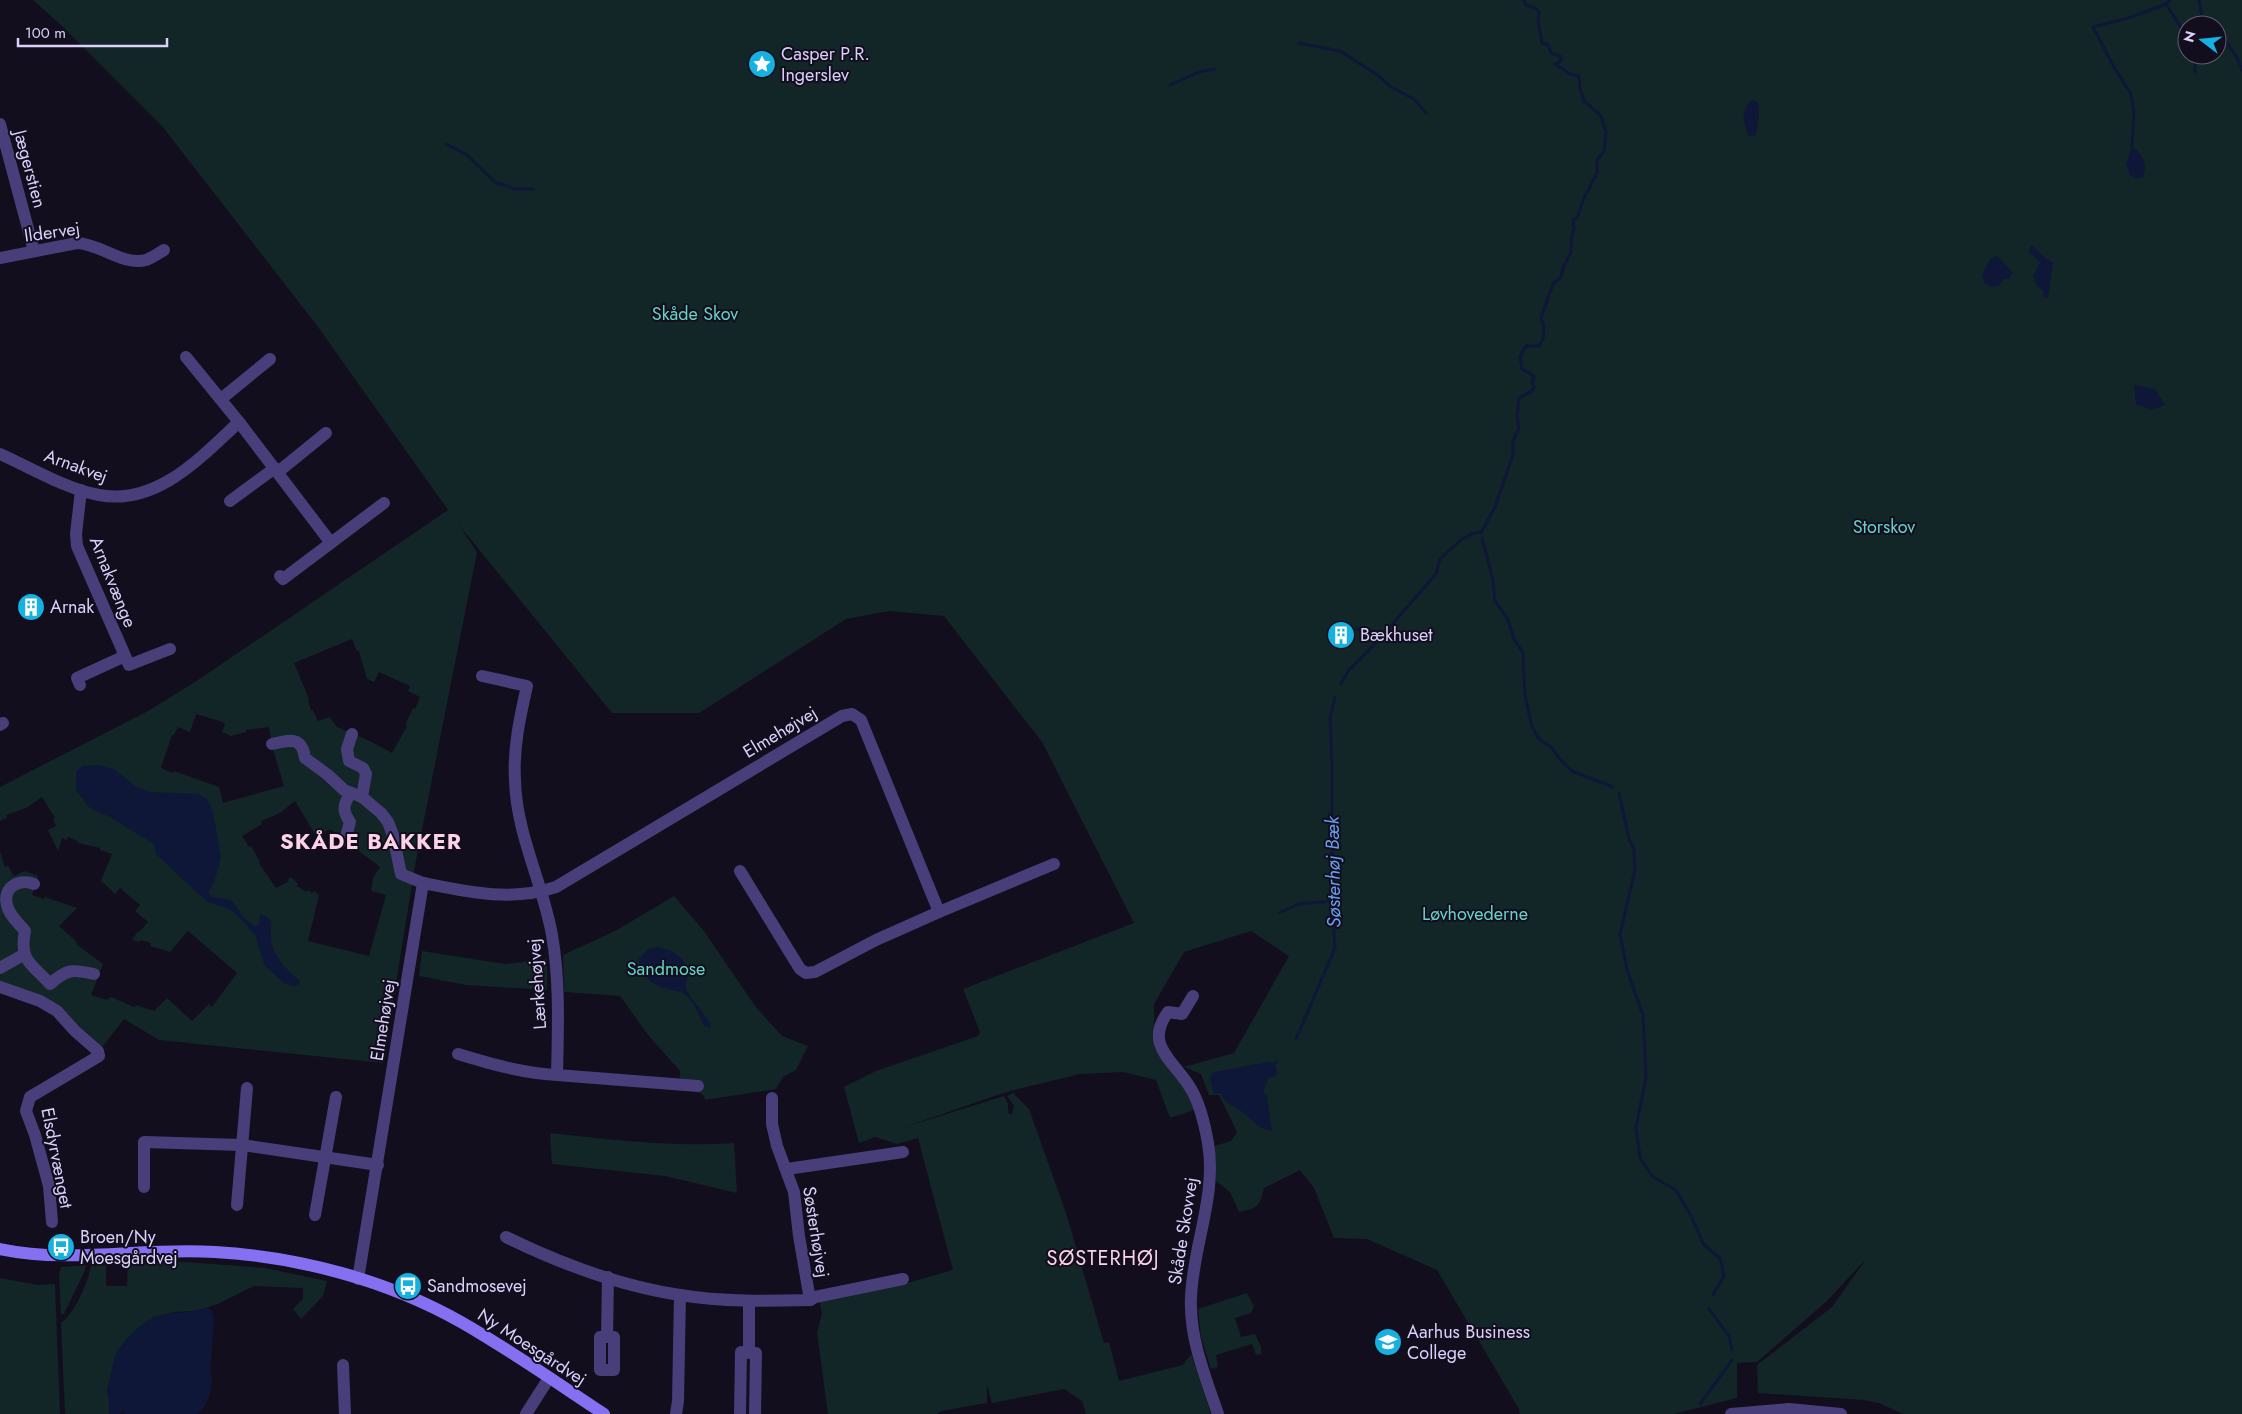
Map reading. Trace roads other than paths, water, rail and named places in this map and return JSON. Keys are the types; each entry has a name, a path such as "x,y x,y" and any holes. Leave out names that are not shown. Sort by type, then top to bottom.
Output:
{"street":[{"name":"Jægerstien","path":"0,124 34,251"},
{"name":"Ildervej","path":"0,258 77,243 89,244 121,258 136,261 147,259 164,250"},
{"path":"186,357 277,470 331,543"},
{"path":"221,399 270,359"},
{"name":"Arnakvej","path":"0,454 82,490 116,497 138,493 177,477 194,464 239,422"},
{"path":"230,501 277,470 326,433"},
{"name":"Arnakvænge","path":"82,490 76,534 78,546 129,665 170,649"},
{"path":"280,576 283,579 384,503"},
{"name":"Arnakvænge","path":"80,684 77,678 125,656"},
{"path":"482,676 527,686 519,721 514,781 518,806 540,892"},
{"name":"Elmehøjvej","path":"358,1279 423,883 494,896 540,892 556,887 586,871 842,716 852,714 861,720 939,912"},
{"path":"345,840 350,822 344,811 345,802 357,795 366,774 363,768 349,761 347,755 352,734"},
{"path":"272,744 290,740 297,742 304,749 305,758 344,790 357,795 388,822 393,835 401,874 423,883"},
{"path":"740,871 800,969 806,974 814,972 876,940 939,912 1054,864"},
{"path":"34,884 22,881 13,885 7,894 6,904 10,913 25,931 22,947 23,955 50,984 64,972 72,970 94,974"},
{"name":"Lærkehøjvej","path":"540,892 548,916 552,938 558,1020 557,1076"},
{"path":"0,968 23,955"},
{"name":"Elsdyrvænget","path":"0,987 40,1001 57,1011 78,1035 98,1051 99,1056 30,1097 26,1111 35,1135 49,1186 52,1222"},
{"name":"Skåde Skovvej","path":"1193,996 1182,1014 1168,1012 1160,1022 1158,1034 1164,1056 1181,1074 1192,1092 1208,1143 1210,1185 1195,1259 1190,1297 1195,1342 1218,1414"},
{"path":"458,1054 529,1074 698,1086"},
{"path":"237,1205 247,1088"},
{"path":"315,1215 336,1097"},
{"name":"Søsterhøjvej","path":"772,1098 772,1124 777,1146 794,1192 799,1236 810,1300"},
{"path":"144,1187 144,1142 242,1145 378,1165"},
{"name":"Søsterhøjvej","path":"787,1169 903,1152"},
{"name":"Søsterhøjvej","path":"506,1237 546,1257 608,1277 680,1295 750,1302 810,1300 815,1297 903,1279"},
{"name":"Ny Moesgårdvej","path":"0,1249 21,1254 62,1257 215,1252 311,1266 393,1290 459,1321 604,1414"},
{"path":"607,1337 608,1277"},
{"path":"676,1414 678,1401 680,1295"},
{"path":"749,1352 750,1302"},
{"path":"740,1414 741,1352 756,1352 755,1414"},
{"path":"343,1365 345,1414"},
{"path":"526,1414 549,1378"},
{"path":"1731,1414 1789,1409 1841,1414"}],"water":[{"path":"1752,100 1758,102 1759,114 1756,135 1749,136 1745,127 1744,112"},
{"path":"2132,146 2142,157 2145,164 2143,177 2137,179 2130,175 2126,164"},
{"path":"2031,246 2046,259 2053,262 2048,298 2044,297 2043,290 2038,287 2033,277 2040,262 2029,252"},
{"path":"1997,256 2013,273 2009,279 2003,279 1999,286 1992,287 1984,283 1982,275 1990,259"},
{"path":"2134,385 2155,389 2165,405 2151,410 2136,404"},
{"path":"99,765 114,769 135,786 151,792 199,794 207,799 213,812 221,858 214,882 208,892 212,897 231,900 243,917 255,927 259,924 260,915 266,916 271,921 274,950 290,973 300,981 299,986 284,983 265,966 255,935 244,922 229,909 206,901 156,854 154,844 112,818 90,808 76,790 76,771 83,766"},
{"path":"657,947 672,952 684,962 687,967 686,988 688,993 706,1017 711,1028 704,1026 687,996 654,983 641,970 639,958 649,949"},
{"path":"1268,1062 1274,1064 1277,1069 1276,1076 1268,1078 1263,1093 1267,1096 1272,1131 1263,1128 1228,1103 1220,1093 1214,1094 1210,1078 1214,1072"},
{"path":"207,1307 212,1311 214,1322 210,1371 212,1382 204,1407 196,1414 125,1414 122,1411 120,1414 109,1414 108,1391 112,1367 116,1354 128,1337 140,1326 158,1316"}],"waterway":[{"name":"Søsterhøj Bæk","path":"1481,533 1495,507 1513,455 1513,441 1519,428 1517,416 1519,398 1532,391 1534,387 1532,383 1534,376 1522,369 1520,356 1526,346 1539,346 1543,339 1544,327 1541,318 1553,284 1561,277 1571,252 1574,229 1573,220 1577,218 1584,198 1597,173 1597,160 1604,151 1606,132 1601,116 1584,101 1580,89 1579,76 1570,74 1555,64 1561,61 1560,56 1551,53 1548,45 1542,43 1538,20 1539,12 1535,8 1526,5 1524,0"},
{"path":"2132,146 2134,113 2131,94 2093,27 2128,18 2166,4 2170,0"},
{"path":"2199,0 2202,15"},
{"path":"2166,4 2177,21"},
{"path":"1299,43 1340,51 1376,74 1391,87 1414,99 1426,113"},
{"path":"2227,43 2242,70"},
{"path":"2195,65 2195,72"},
{"path":"1170,85 1199,72 1215,69"},
{"path":"446,144 467,155 495,182 515,189 533,189"},
{"name":"Søsterhøj Bæk","path":"1382,636 1436,574 1440,559 1462,539 1480,532"},
{"path":"1482,538 1493,580 1495,601 1507,618 1514,639 1523,653 1525,695 1532,727 1539,739 1551,747 1572,771 1613,787"},
{"path":"1356,629 1385,633"},
{"name":"Søsterhøj Bæk","path":"1341,684 1349,670 1376,643"},
{"name":"Søsterhøj Bæk","path":"1296,1039 1335,948 1332,896 1330,718 1335,697"},
{"path":"1619,793 1629,839 1634,849 1635,870 1620,934 1627,970 1643,1015 1646,1077 1636,1128 1640,1158 1653,1177 1676,1190 1690,1214 1704,1245 1720,1258 1724,1276 1713,1295"},
{"path":"1279,913 1299,904 1332,901"},
{"path":"1709,1309 1729,1336 1732,1350"},
{"path":"1700,1404 1732,1360"}],"place":[{"name":"Casper P.R. Ingerslev","path":"762,64"},
{"name":"Arnak","path":"31,607"},
{"name":"Bækhuset","path":"1341,635"},
{"name":"Broen/Ny Moesgårdvej","path":"61,1247"},
{"name":"Sandmosevej","path":"408,1286"},
{"name":"Aarhus Business College","path":"1388,1342"}],"district":[{"name":"SKÅDE BAKKER","path":"371,841"},
{"name":"SØSTERHØJ","path":"1103,1258"}],"park label":[{"name":"Skåde Skov","path":"695,314"},
{"name":"Storskov","path":"1884,527"},
{"name":"Løvhovederne","path":"1475,914"},
{"name":"Sandmose","path":"666,969"}]}
